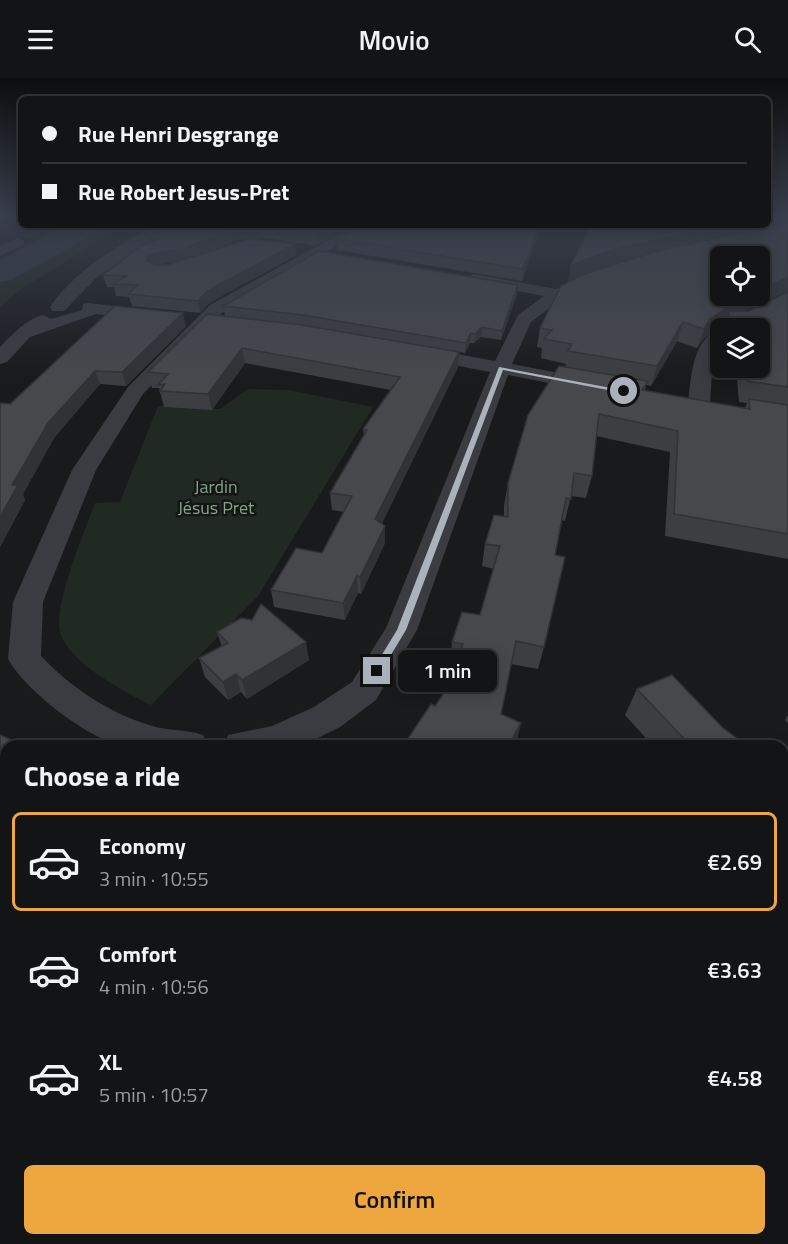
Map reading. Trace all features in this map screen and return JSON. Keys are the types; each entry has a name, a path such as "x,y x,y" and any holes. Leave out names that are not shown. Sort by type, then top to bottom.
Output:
{"street":[{"path":"0,358 24,333 69,310 99,270"},
{"path":"151,740 76,706 37,675 12,667 28,602 84,470 135,392 195,319 283,270"},
{"path":"282,740 327,717 364,691 401,630 501,368 524,319 558,294 615,270"},
{"path":"454,276 558,294"},
{"path":"69,310 195,319"},
{"path":"399,350 619,390"},
{"path":"710,351 704,358 690,402 721,407"}],"green space":[{"path":"0,270 51,270 21,289 0,307"},
{"name":"Jardin Jésus Pret","path":"248,389 289,390 373,407 258,596 151,705 87,667 67,646 61,635 59,623 70,570 95,503 120,502 158,406 220,409"}],"building":[{"path":"109,270 246,270 207,291 198,301 128,294 138,285 113,284 127,276 103,275"},
{"path":"285,270 433,270 518,285 502,331 482,327 475,334 471,333 466,343 303,315 223,306"},
{"path":"596,270 710,270 710,306 726,306 724,310 710,318 704,329 683,322 657,366 568,351 572,344 544,339 552,330 540,328 561,286"},
{"path":"770,270 788,270 788,277 770,285"},
{"path":"788,292 788,387 747,381 747,378 770,378 770,318 729,318 729,311 749,311 759,306 770,306 770,301"},
{"path":"115,306 183,313 122,372 95,371 48,423 12,485 18,485 0,517 0,403 10,404"},
{"path":"207,314 302,325 459,352 375,519 385,526 360,577 357,576 343,603 271,590 296,548 322,553 352,496 330,493 367,430 363,429 400,377 242,348 208,394 160,391 165,384 158,385 168,374 148,372"},
{"path":"559,366 648,381 642,390 750,409 749,399 788,405 788,534 674,514 678,431 599,414 592,476 574,473 571,499 566,498 555,555 565,557 544,647 516,641 501,714 521,723 511,740 407,740 431,704 435,706 452,681 463,644 452,642 462,612 480,615 500,546 485,544 494,515 508,517 508,483 528,415"},
{"path":"261,604 306,642 242,680 236,674 223,682 199,658 228,643 217,632 241,618 252,620"},
{"path":"672,675 722,727 739,740 685,740 637,689"},
{"path":"0,735 12,740 0,740"}],"waterway":[{"path":"0,273 5,270"}],"route":[{"path":"377,671 401,630 501,368 624,391"}]}
